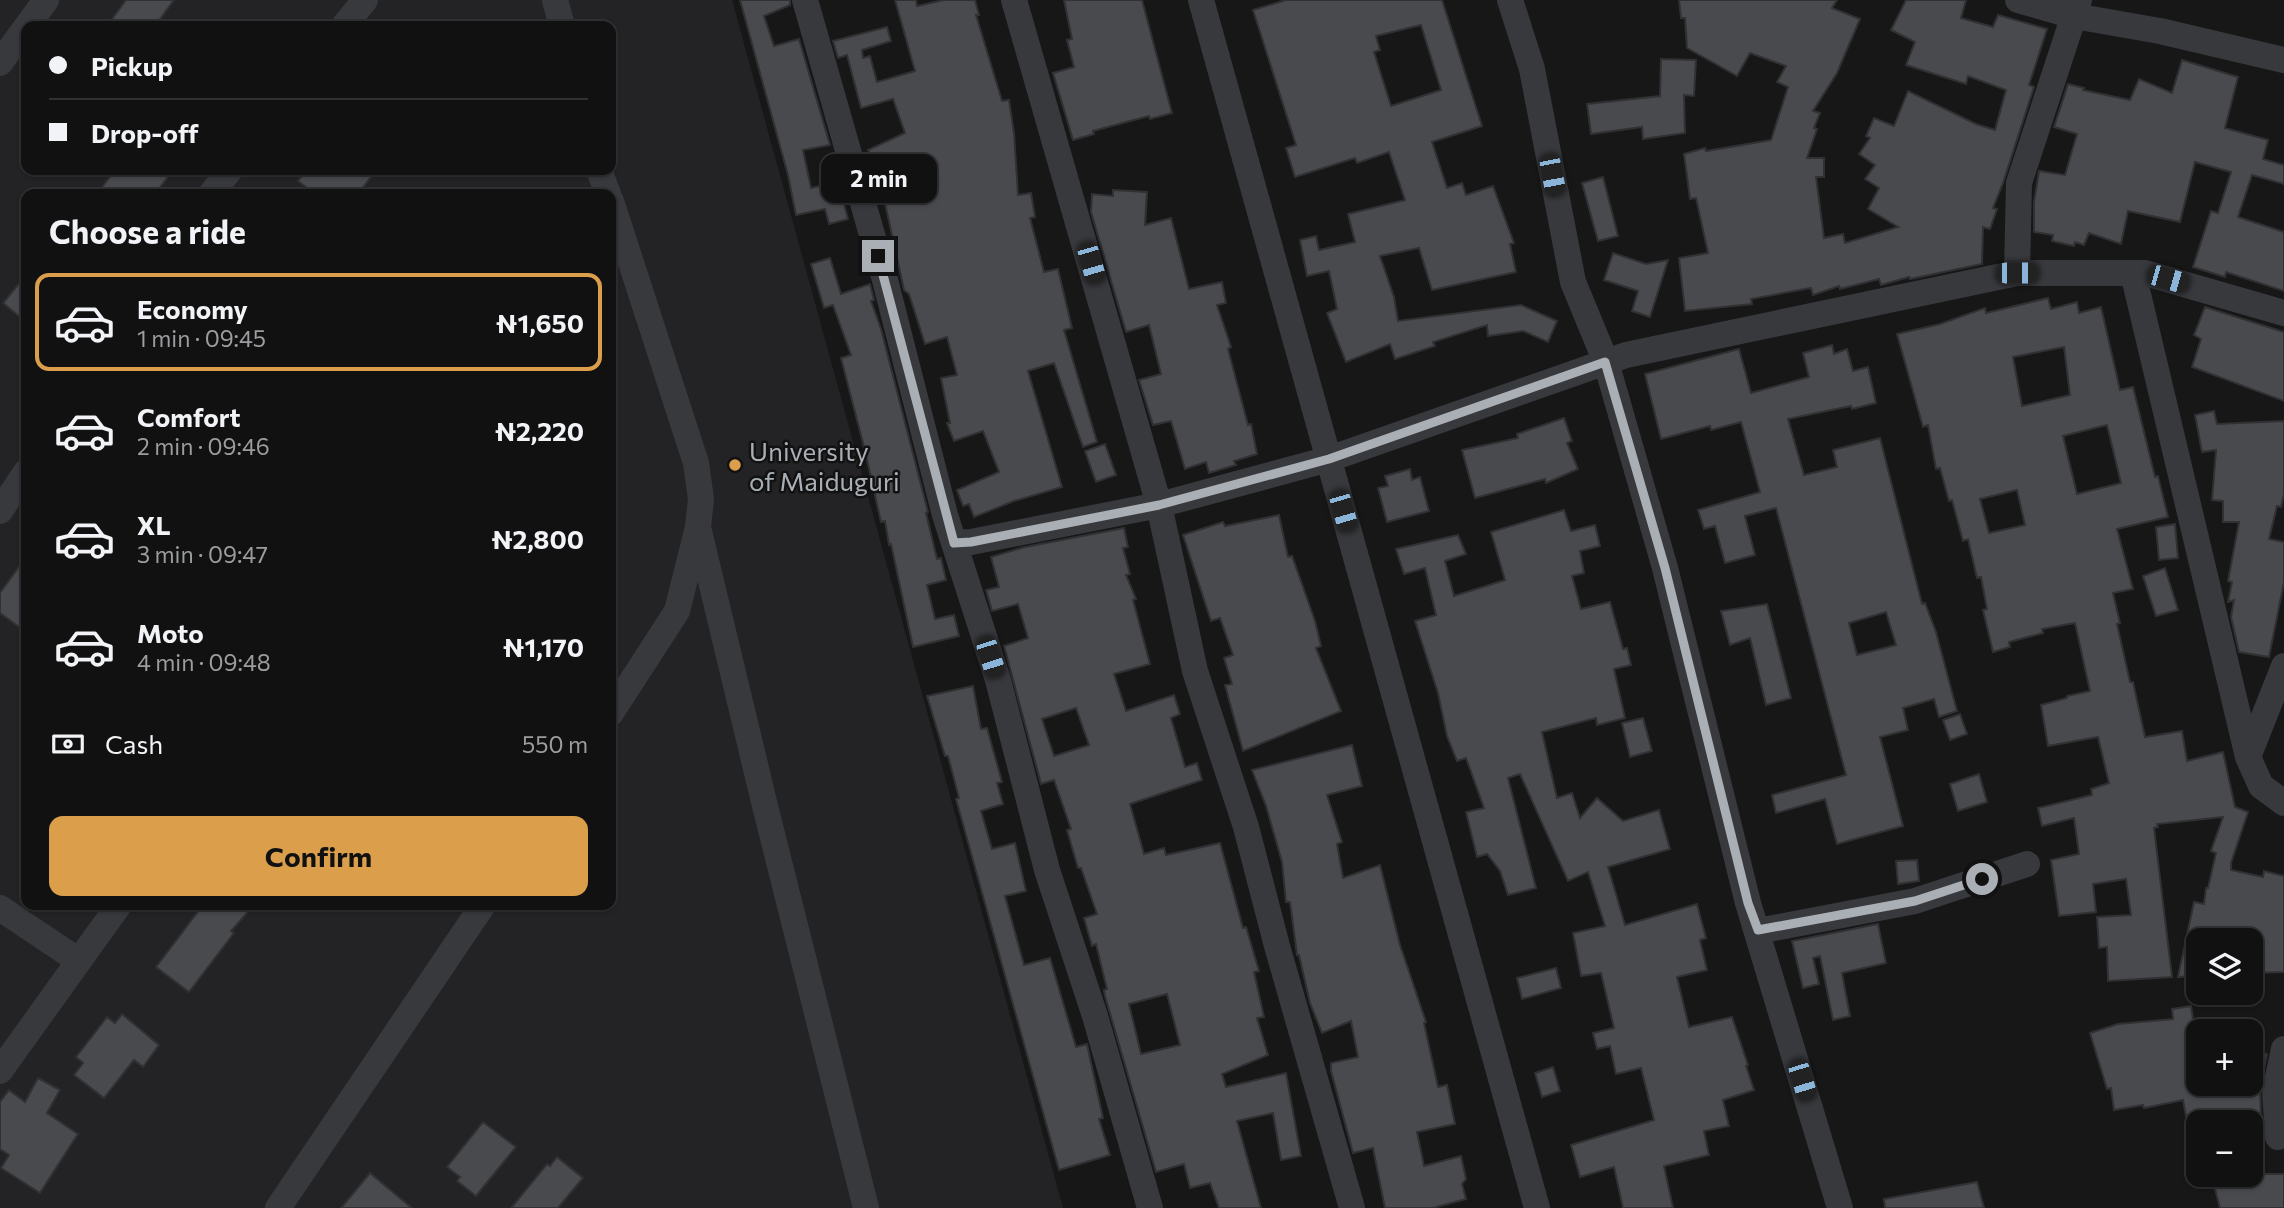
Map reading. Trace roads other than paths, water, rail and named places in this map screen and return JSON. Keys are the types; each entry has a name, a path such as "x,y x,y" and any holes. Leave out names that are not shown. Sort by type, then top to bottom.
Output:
{"street":[{"path":"30,21 46,0"},
{"path":"348,21 365,0"},
{"path":"555,0 561,21"},
{"path":"805,0 885,280 954,543 998,680 1047,870 1095,1016 1150,1208"},
{"path":"1014,0 1159,505 1195,671 1246,827 1352,1208"},
{"path":"1201,0 1537,1208"},
{"path":"1510,0 1532,69 1573,282 1605,362 1665,568 1748,903 1840,1208"},
{"path":"2018,0 2076,8 2284,60"},
{"path":"2017,273 2019,183 2076,8"},
{"path":"0,63 21,34"},
{"path":"215,189 226,175"},
{"path":"616,705 677,611 698,527 701,499 696,463 617,242"},
{"path":"954,543 971,542 1159,505 1329,459 1626,355 2017,273 2145,273 2284,313"},
{"path":"2133,273 2248,757 2261,786 2284,803"},
{"path":"0,511 21,479"},
{"path":"698,527 866,1208"},
{"path":"2248,757 2284,666"},
{"path":"1758,930 1915,901 2027,864"},
{"path":"0,908 79,961"},
{"path":"0,1071 115,910"},
{"path":"278,1208 480,910"},
{"path":"2278,1137 2275,1091 2284,1049"}],"place":[{"name":"University of Maiduguri","path":"735,465"}]}
